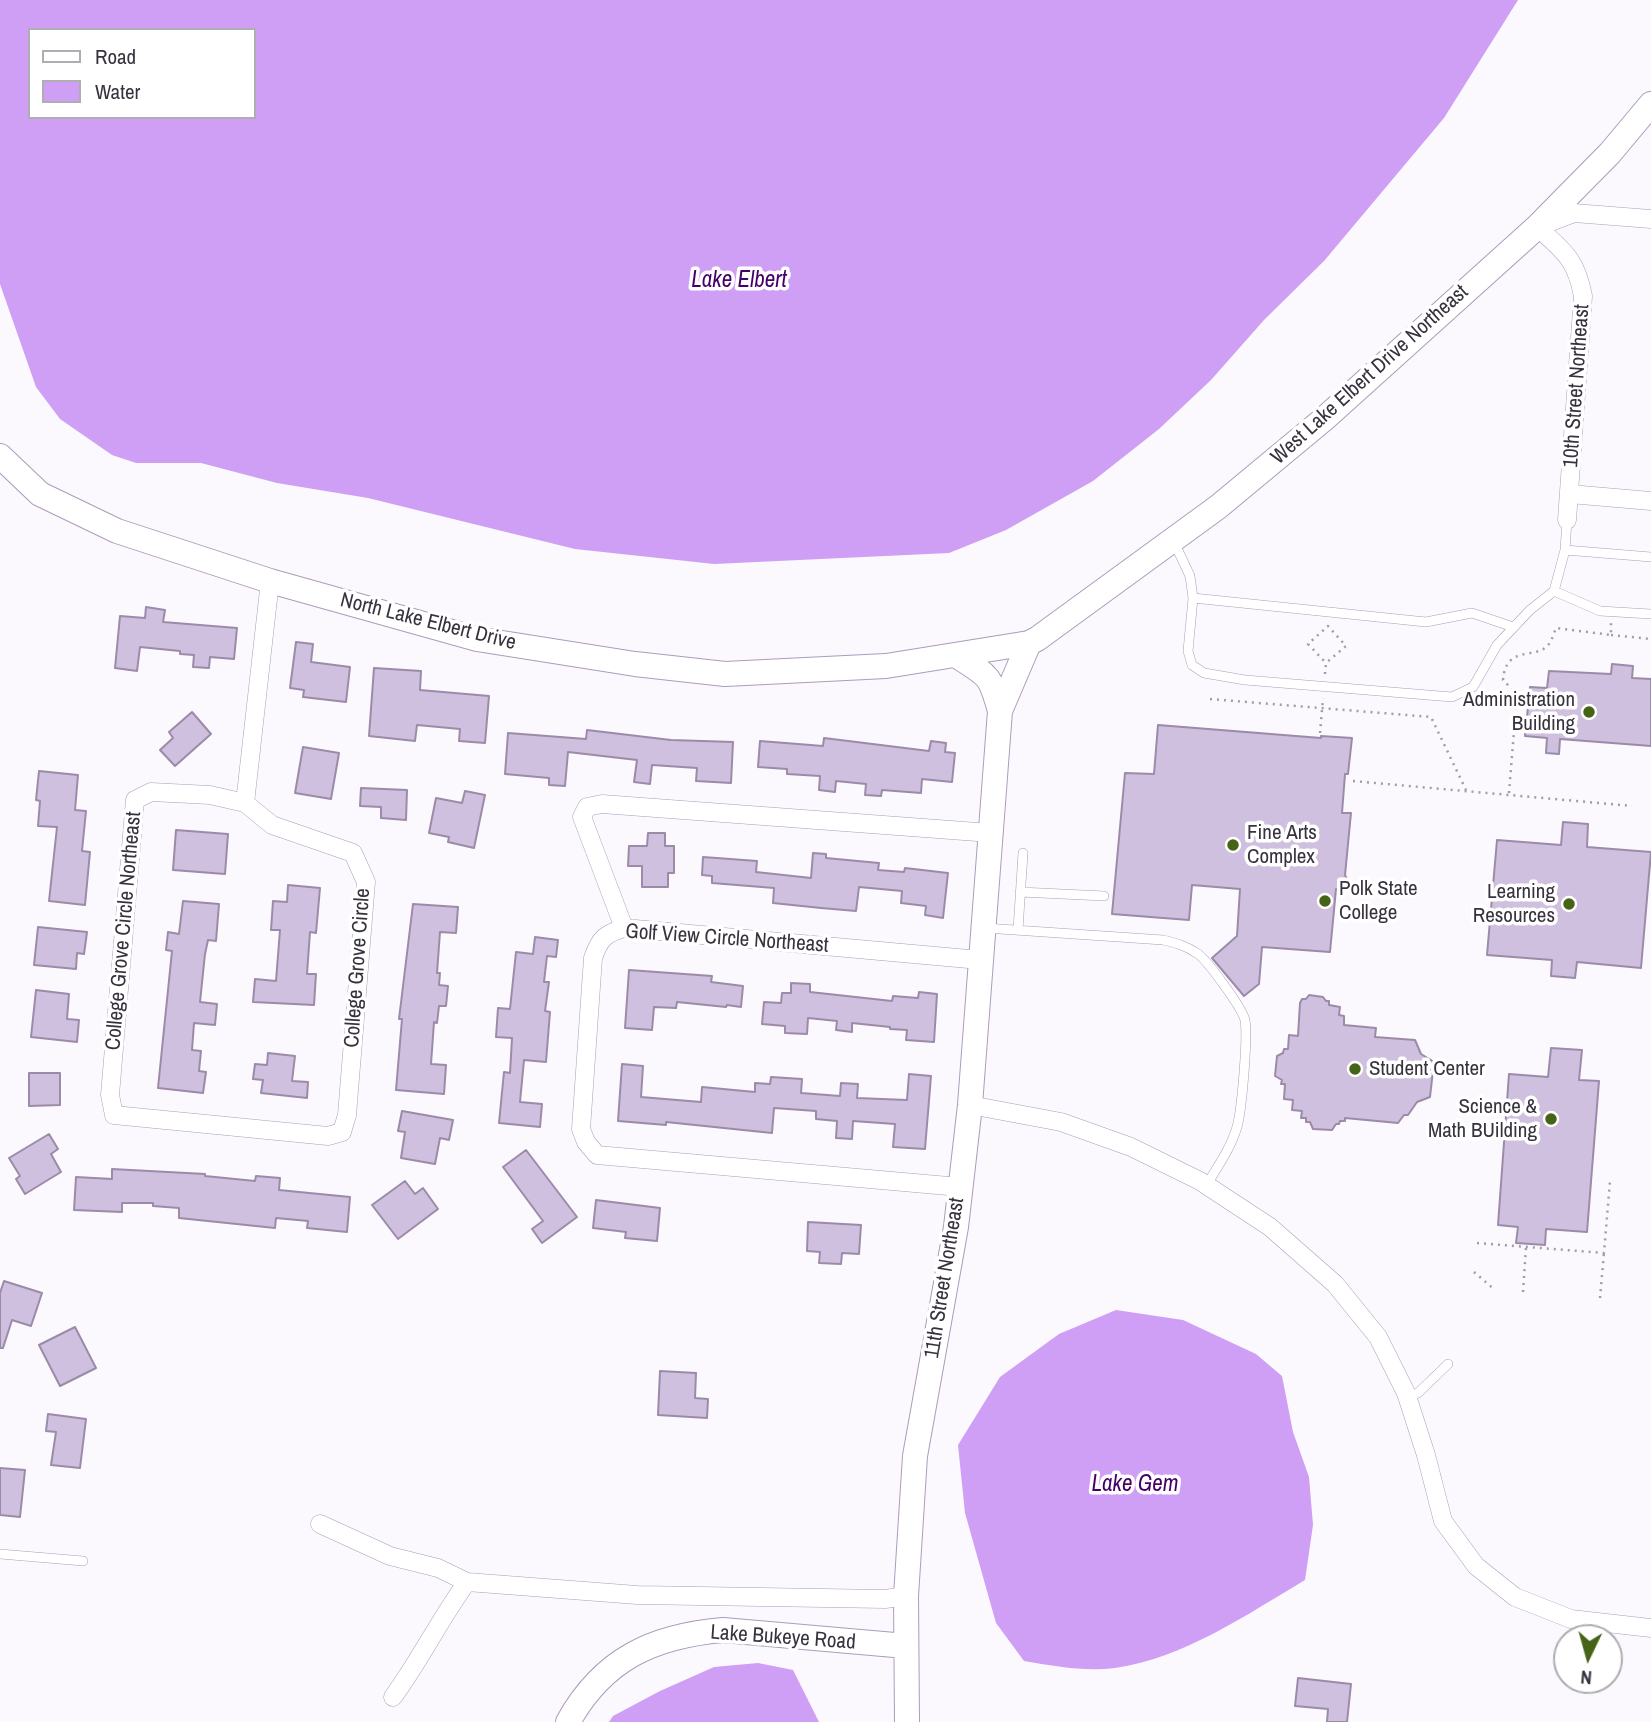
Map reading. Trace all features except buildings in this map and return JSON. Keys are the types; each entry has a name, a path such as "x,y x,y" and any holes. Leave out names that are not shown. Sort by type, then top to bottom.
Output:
{"street":[{"name":"West Lake Elbert Drive Northeast","path":"1028,643 1219,507 1324,419 1537,227 1610,153 1651,104"},
{"path":"1537,227 1574,214 1651,219"},
{"name":"10th Street Northeast","path":"1537,227 1562,249 1578,271 1583,296 1567,520"},
{"name":"North Lake Elbert Drive","path":"0,456 40,494 117,531 270,581 477,639 635,664 725,674 916,663 1028,643"},
{"path":"1570,494 1651,501"},
{"path":"245,803 270,581"},
{"name":"11th Street Northeast","path":"907,1722 906,1596 908,1531 915,1456 956,1227 970,1105 1000,711 1028,643"},
{"path":"957,656 983,672 993,684 1000,711"},
{"name":"College Grove Circle Northeast","path":"245,803 210,795 151,792 135,800 110,1096 114,1115 270,1130"},
{"name":"College Grove Circle","path":"245,803 272,825 353,853 366,882 347,1115 342,1132 327,1136 270,1130"},
{"path":"624,928 583,817 587,807 602,804 992,833"},
{"name":"Golf View Circle Northeast","path":"960,1187 597,1155 586,1142 581,1129 593,958 598,944 608,933 624,928 980,960"},
{"path":"970,1105 1061,1122 1131,1147 1206,1186 1270,1227 1335,1284 1378,1337 1407,1396 1443,1521 1476,1566 1516,1597 1572,1619 1651,1628"},
{"path":"320,1524 390,1556 438,1568 467,1582 637,1595 885,1599 906,1596"},
{"path":"393,1697 446,1610 467,1582"},
{"name":"Lake Bukeye Road","path":"568,1722 591,1688 607,1671 628,1656 668,1639 723,1630 906,1646"}],"lane":[{"path":"1173,540 1190,576 1193,598 1188,651 1192,665 1203,673 1245,680 1452,697 1473,687 1497,645 1530,610 1554,591 1565,550 1567,520"},
{"path":"1565,550 1651,557"},
{"path":"1554,591 1600,611 1651,614"},
{"path":"1193,598 1426,622 1472,613 1513,627"},
{"path":"1018,930 1023,853"},
{"path":"1020,891 1104,896"},
{"path":"983,928 1160,940 1184,945 1201,956 1240,1006 1245,1020 1238,1123 1229,1147 1206,1186"},
{"path":"1407,1396 1418,1393 1448,1364"},
{"path":"0,1554 83,1561"}],"path":[{"path":"1611,635 1612,612"},
{"path":"1320,733 1326,663 1346,646 1328,626 1308,644 1326,663"},
{"path":"1509,793 1517,694 1503,680 1507,664 1524,653 1549,646 1556,628 1651,639"},
{"path":"1210,699 1431,717 1466,790"},
{"path":"1353,781 1632,806"},
{"path":"1600,1297 1610,1181"},
{"path":"1477,1243 1604,1253"},
{"path":"1523,1292 1526,1247"},
{"path":"1474,1272 1494,1290"}],"water":[{"name":"Lake Elbert","path":"0,0 1518,0 1444,118 1324,261 1264,320 1211,380 1159,429 1093,481 1006,530 949,553 714,564 575,549 368,498 277,483 201,463 136,463 112,455 60,419 36,387 0,284"},
{"name":"Lake Gem","path":"1116,1310 1183,1320 1256,1354 1282,1376 1293,1432 1309,1477 1313,1525 1305,1580 1214,1633 1166,1655 1141,1663 1092,1669 1024,1661 996,1623 965,1513 958,1445 1000,1377 1059,1334"},
{"path":"758,1663 793,1670 819,1722 609,1722 613,1716 660,1691 714,1667"}],"place":[{"name":"Administration Building","path":"1589,712"},
{"name":"Fine Arts Complex","path":"1233,845"},
{"name":"Polk State College","path":"1325,901"},
{"name":"Learning Resources","path":"1569,904"},
{"name":"Student Center","path":"1355,1069"},
{"name":"Science & Math BUilding","path":"1551,1119"}]}
